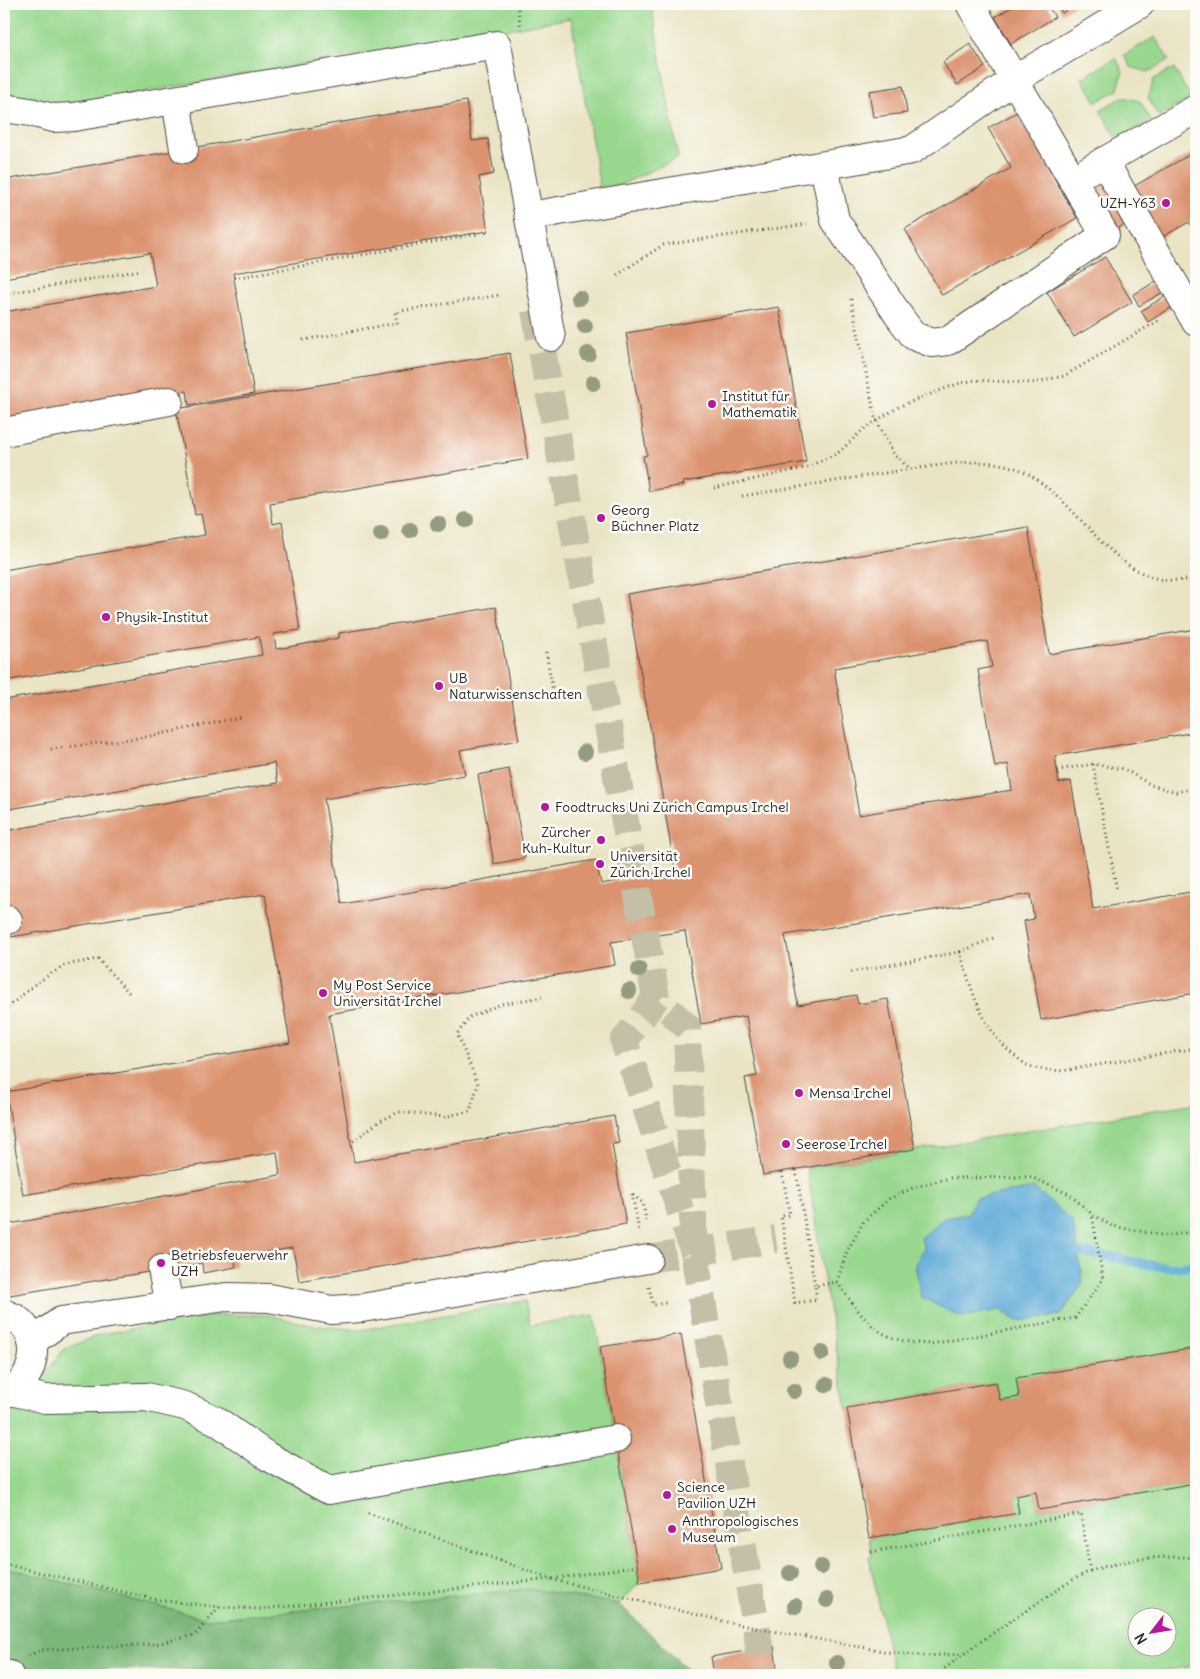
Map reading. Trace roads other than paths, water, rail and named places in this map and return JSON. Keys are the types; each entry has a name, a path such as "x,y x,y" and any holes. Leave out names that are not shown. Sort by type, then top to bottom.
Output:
{"lane":[{"path":"824,166 835,220 914,336 932,343 948,341 1105,235 970,4"},
{"path":"530,216 912,150 1014,80 1140,4"},
{"path":"4,108 52,118 66,118 498,44 551,337"},
{"path":"176,100 184,149"},
{"path":"1072,180 1196,109"},
{"path":"1104,161 1191,314"},
{"path":"4,432 169,401"},
{"path":"32,1342 61,1321 226,1297 269,1298 332,1310 362,1308 648,1259"},
{"path":"162,1269 169,1306"},
{"path":"4,1313 15,1318 26,1328 32,1342 34,1356 30,1370 23,1382 8,1393"},
{"path":"8,1393 45,1399 146,1397 184,1406 217,1421 267,1456 329,1490 616,1439"},
{"path":"4,1674 17,1666"}],"water":[{"path":"1034,1188 1073,1222 1083,1283 1061,1315 1018,1321 1000,1310 960,1317 921,1297 915,1264 924,1250 921,1238 944,1218 967,1214 976,1198"}],"waterway":[{"path":"1079,1253 1103,1255 1162,1267 1196,1264"}],"tunnel":[{"path":"535,310 656,998"},
{"path":"694,1252 624,1041 656,998 687,1027 694,1252 764,1675"},
{"path":"648,1259 776,1239"}],"place":[{"name":"UZH-Y63","path":"1166,203"},
{"name":"Institut für Mathematik","path":"712,404"},
{"name":"Georg Büchner Platz","path":"601,518"},
{"name":"Physik-Institut","path":"106,617"},
{"name":"UB Naturwissenschaften","path":"439,686"},
{"name":"Foodtrucks Uni Zürich Campus Irchel","path":"545,807"},
{"name":"Zürcher Kuh-Kultur","path":"601,840"},
{"name":"Universität Zürich Irchel","path":"600,864"},
{"name":"My Post Service Universität Irchel","path":"323,993"},
{"name":"Mensa Irchel","path":"799,1093"},
{"name":"Seerose Irchel","path":"786,1144"},
{"name":"Betriebsfeuerwehr UZH","path":"161,1263"},
{"name":"Science Pavilion UZH","path":"667,1495"},
{"name":"Anthropologisches Museum","path":"672,1529"}]}
